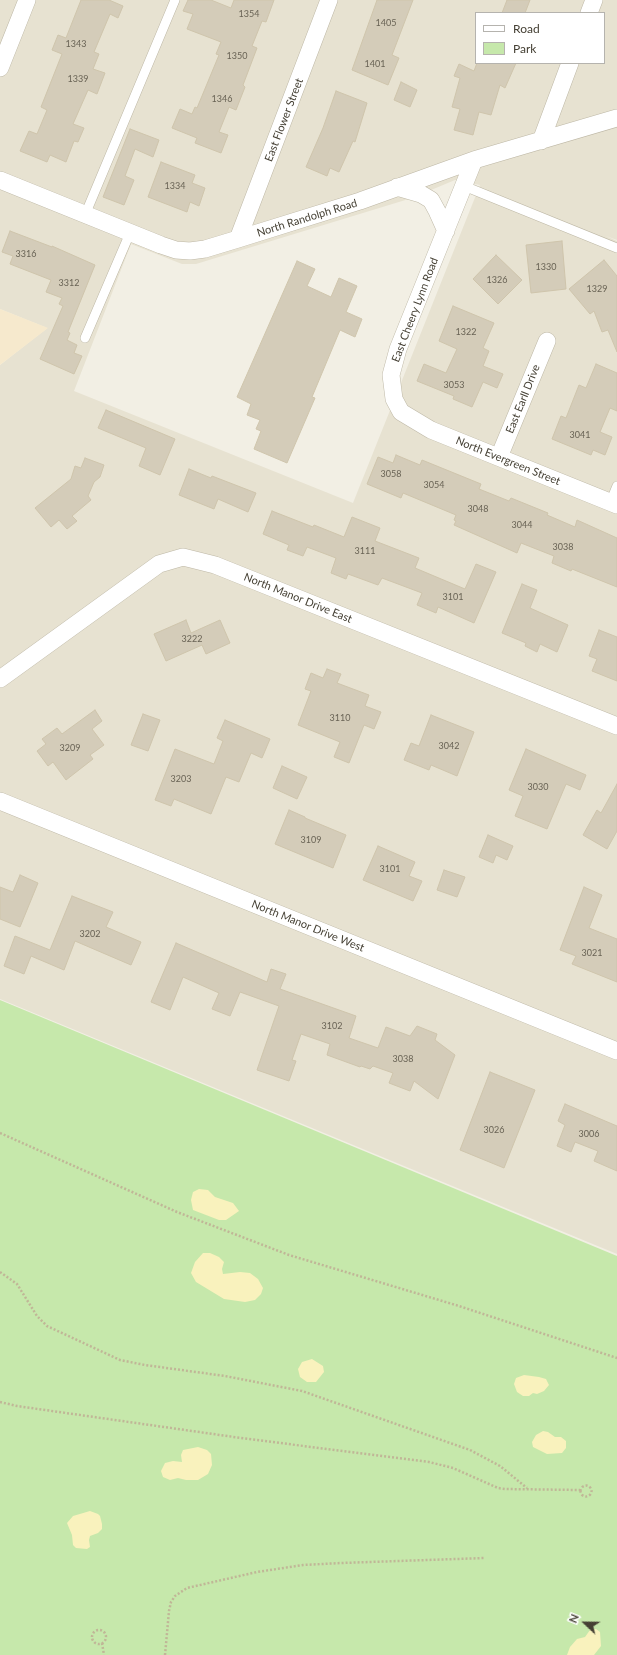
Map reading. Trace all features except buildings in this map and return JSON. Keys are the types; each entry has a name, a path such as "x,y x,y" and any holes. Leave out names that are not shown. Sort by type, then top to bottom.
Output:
{"street":[{"path":"0,68 27,0"},
{"name":"East Flower Street","path":"238,239 329,0"},
{"path":"589,12 594,0"},
{"path":"541,141 570,64"},
{"name":"North Randolph Road","path":"0,180 130,233 176,250 190,252 238,239 360,201 474,160 617,118"},
{"name":"East Cheery Lynn Road","path":"401,412 394,399 391,375 398,349 474,160"},
{"path":"397,187 421,194 430,200 438,210 446,231"},
{"name":"East Earll Drive","path":"499,457 547,341"},
{"name":"North Evergreen Street","path":"401,412 431,430 614,504"},
{"name":"North Manor Drive East","path":"0,680 159,564 183,557 215,565 617,726"},
{"name":"North Manor Drive West","path":"0,800 617,1051"}],"lane":[{"path":"85,214 175,0"},
{"path":"464,186 617,248"},
{"path":"85,338 130,233"},
{"path":"614,504 617,486"}],"path":[{"path":"0,1133 177,1212 289,1255 459,1306 617,1358"},
{"path":"0,1272 17,1284 37,1316 47,1326 120,1360 225,1376 302,1391 470,1450 500,1466 528,1489"},
{"path":"0,1402 18,1406 241,1438 429,1462 453,1468 498,1488 580,1490 587,1485 590,1487 591,1493 586,1497 582,1496 580,1490"},
{"path":"164,1655 171,1602 175,1596 187,1588 257,1572 303,1565 486,1558"},
{"path":"102,1643 96,1643 92,1638 96,1630 102,1630 106,1635 102,1643 104,1655"}],"shaded area":[{"path":"0,0 617,0 617,240 606,236 617,241 617,1254 0,999 0,365 47,328 0,309","holes":["455,180 480,185 353,503 74,391 131,244 182,264 196,264 412,198"]},
{"path":"0,309 48,328 0,365"}],"green space":[{"path":"0,1000 617,1256 617,1655 0,1655"}],"sand":[{"path":"199,1189 208,1190 215,1197 233,1203 239,1211 226,1220 219,1220 193,1210 191,1200 193,1192"},
{"path":"203,1253 210,1253 219,1257 224,1262 222,1269 223,1274 240,1272 250,1273 258,1279 263,1288 261,1294 255,1300 245,1302 224,1299 196,1282 191,1273 195,1262"},
{"path":"312,1359 323,1366 324,1372 316,1382 307,1382 300,1377 298,1369 302,1362"},
{"path":"524,1375 546,1379 549,1385 544,1391 537,1394 533,1393 529,1396 523,1396 517,1392 514,1384 516,1378"},
{"path":"543,1431 548,1432 555,1437 561,1437 566,1441 566,1448 562,1453 547,1454 533,1447 532,1442 536,1435"},
{"path":"198,1447 207,1450 211,1454 212,1465 208,1474 198,1480 178,1478 170,1480 163,1477 161,1471 165,1463 173,1461 182,1462 181,1455 183,1450"},
{"path":"90,1511 100,1516 102,1529 98,1533 90,1536 90,1547 87,1549 76,1548 73,1545 72,1535 67,1523 73,1516"},
{"path":"596,1629 600,1632 601,1646 594,1655 567,1655 570,1647 577,1639 585,1637 590,1630"}]}
